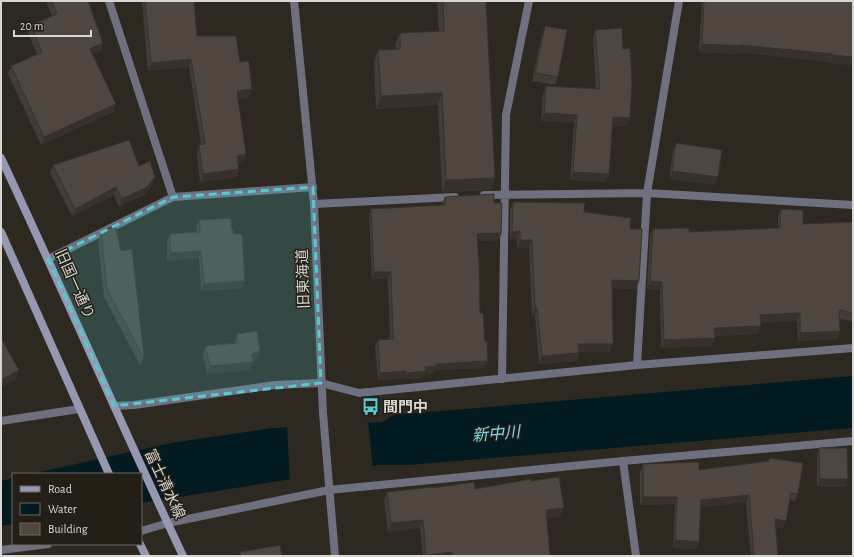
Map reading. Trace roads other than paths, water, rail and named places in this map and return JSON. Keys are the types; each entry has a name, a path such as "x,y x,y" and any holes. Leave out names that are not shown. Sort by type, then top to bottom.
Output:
{"main road":[{"name":"旧国一通り","path":"1,158 121,423"},
{"path":"1,232 109,473"},
{"name":"富士清水線","path":"121,423 183,556"},
{"path":"140,545 146,556"}],"street":[{"path":"109,1 174,197"},
{"name":"旧東海道","path":"294,1 313,187 321,383 328,490 335,556"},
{"path":"502,379 506,115 529,1"},
{"path":"637,365 648,193 679,1"},
{"path":"48,259 174,197 313,187"},
{"path":"314,204 504,194 648,193 853,204"},
{"path":"114,406 134,405 275,386 321,383 359,392 637,365 853,348"},
{"path":"1,420 79,409"},
{"path":"142,531 168,523 328,490 623,461 853,441"},
{"path":"623,461 636,556"},
{"path":"1,550 40,545"}],"water":[{"name":"新中川","path":"853,376 853,428 409,465 380,465 142,503 142,473 36,473 171,443 272,428 382,422 394,415"},
{"path":"12,478 12,524 1,526 1,481"}],"place":[{"name":"間門中","path":"370,407"}]}
